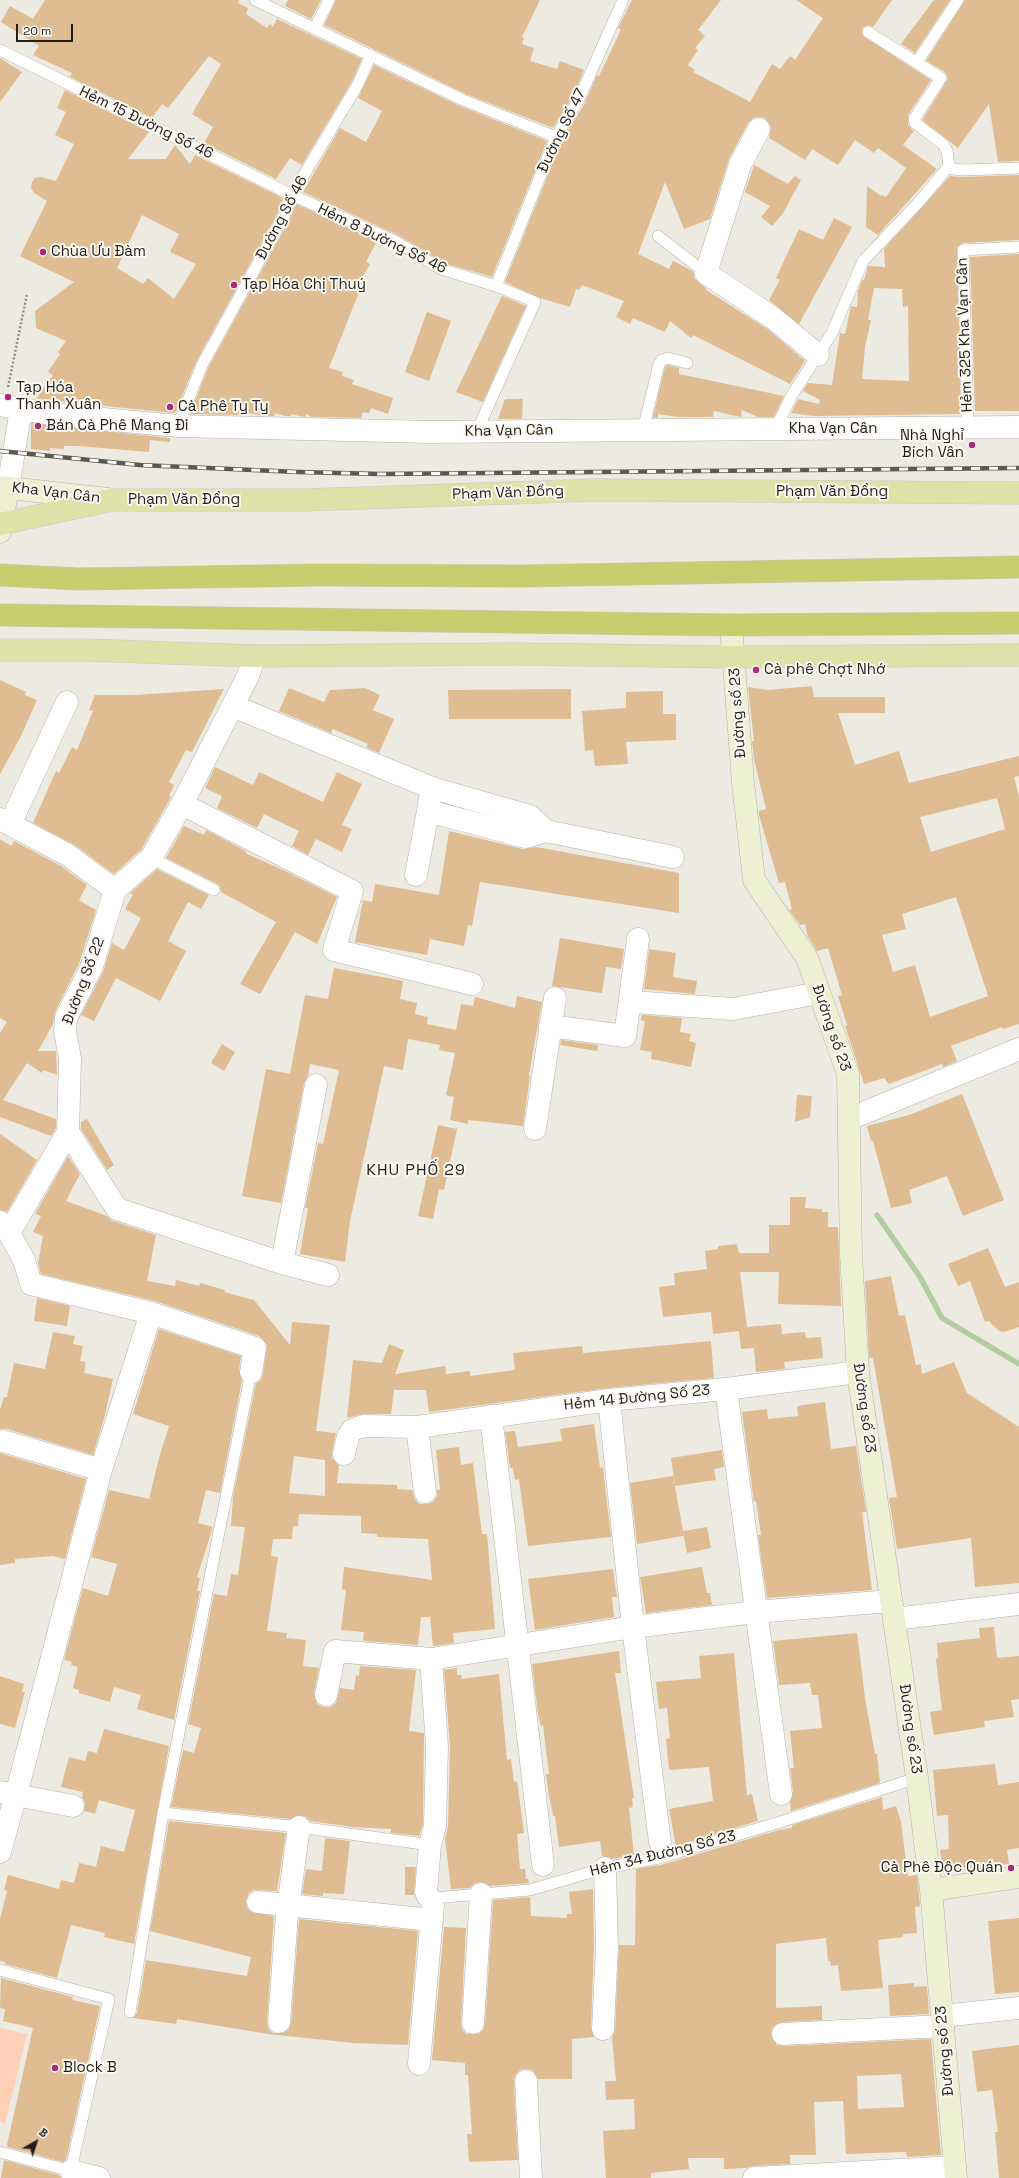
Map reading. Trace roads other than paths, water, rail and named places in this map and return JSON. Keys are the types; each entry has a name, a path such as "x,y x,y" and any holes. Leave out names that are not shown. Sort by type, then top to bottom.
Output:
{"highway":[{"path":"0,575 79,579 319,575 520,576 1019,567"},
{"path":"0,615 731,625 1019,623"}],"main road":[{"name":"Phạm Văn Đồng","path":"1,527 112,500 304,500 597,490 1019,493"},
{"path":"0,650 86,650 255,656 515,654 734,657 1019,655"}],"street":[{"path":"759,129 740,165 706,273 773,318 818,355"},
{"path":"1,527 9,407"},
{"name":"Kha Vạn Cân","path":"9,407 49,414 178,426 431,432 1019,427"},
{"name":"Kha Vạn Cân","path":"4,487 112,500"},
{"name":"Đường số 23","path":"731,625 743,783 754,880 807,958 848,1074 851,1256 858,1372 917,1778 931,1890 956,2173"},
{"path":"67,702 5,822 68,855 115,890 151,858 182,804 233,706 248,676 255,656"},
{"path":"233,706 432,788 530,816 546,831"},
{"path":"416,874 432,788"},
{"path":"182,804 352,890 334,950 472,984"},
{"path":"428,811 526,837 546,831 673,857"},
{"name":"Đường Số 22","path":"68,1132 70,1059 65,1031 66,1018 92,966 115,890"},
{"path":"550,1026 625,1036 631,1002 638,939"},
{"path":"631,1002 733,1009 819,993"},
{"path":"535,1130 555,998"},
{"path":"848,1119 1019,1050"},
{"path":"282,1263 316,1085"},
{"path":"250,1372 255,1348 151,1313 32,1284 24,1260 5,1228 68,1132 117,1209 282,1263 328,1275"},
{"path":"0,1852 8,1793 101,1470 151,1313"},
{"name":"Hẻm 14 Đường Số 23","path":"344,1454 348,1436 352,1430 363,1426 417,1427 609,1400 726,1389 858,1372"},
{"path":"726,1389 755,1612 782,1794"},
{"path":"609,1400 633,1627 660,1842"},
{"path":"491,1416 516,1645 543,1865"},
{"path":"417,1427 425,1492"},
{"path":"3,1441 101,1470"},
{"path":"326,1695 335,1651 431,1659 633,1627 755,1612 892,1610 1019,1604"},
{"path":"419,2064 432,1920 431,1897 426,1892 430,1845 435,1826 437,1746 431,1659"},
{"path":"8,1793 73,1806"},
{"path":"279,2022 288,1905 299,1827"},
{"path":"603,2029 607,1946 605,1868"},
{"path":"931,1890 1019,1877"},
{"path":"473,2024 481,1894"},
{"path":"258,1902 432,1920"},
{"path":"783,2034 943,2021 1019,2008"},
{"path":"526,2081 531,2178"},
{"path":"754,2178 956,2173"},
{"path":"70,2174 99,2178"}],"lane":[{"path":"255,0 462,100 556,137"},
{"path":"315,28 329,0"},
{"name":"Đường Số 47","path":"496,286 556,137 579,99 623,0"},
{"path":"917,62 958,0"},
{"path":"775,430 792,395 832,333 863,261 918,203 949,166 947,151 943,144 915,123 914,119 941,78 868,32"},
{"name":"Hẻm 15 Đường Số 46","path":"0,50 292,195"},
{"name":"Đường Số 46","path":"178,426 202,365 274,234 292,195 357,86 371,55"},
{"path":"949,166 952,169 963,170 1019,168"},
{"name":"Hẻm 8 Đường Số 46","path":"292,195 395,241 441,270 496,286 534,302 477,431"},
{"path":"658,236 706,273"},
{"name":"Hẻm 325 Kha Vạn Cân","path":"968,428 963,250 1019,247"},
{"path":"642,430 659,364 662,360 668,358 687,362"},
{"path":"151,858 214,890"},
{"path":"130,2012 162,1813 250,1372"},
{"name":"Hẻm 34 Đường Số 23","path":"431,1897 530,1890 605,1868 667,1856 777,1823 917,1778"},
{"path":"162,1813 299,1827 430,1845"},
{"path":"0,1970 108,1999 70,2174 0,2152"}],"waterway":[{"path":"877,1215 920,1277 942,1318 1019,1364"}],"railway":[{"path":"0,451 140,465 380,474 1019,468"}],"place":[{"name":"Chùa Ưu Đàm","path":"43,252"},
{"name":"Tạp Hóa Chị Thuý","path":"234,285"},
{"name":"Tạp Hóa Thanh Xuân","path":"8,397"},
{"name":"Cà Phê Ty Ty","path":"170,407"},
{"name":"Bán Cà Phê Mang Đi","path":"38,426"},
{"name":"Nhà Nghỉ Bích Vân","path":"972,445"},
{"name":"Cà phê Chợt Nhớ","path":"756,670"},
{"name":"Cà Phê Độc Quán","path":"1011,1868"},
{"name":"Block B","path":"55,2068"}],"district":[{"name":"KHU PHỐ 29","path":"416,1171"}]}
